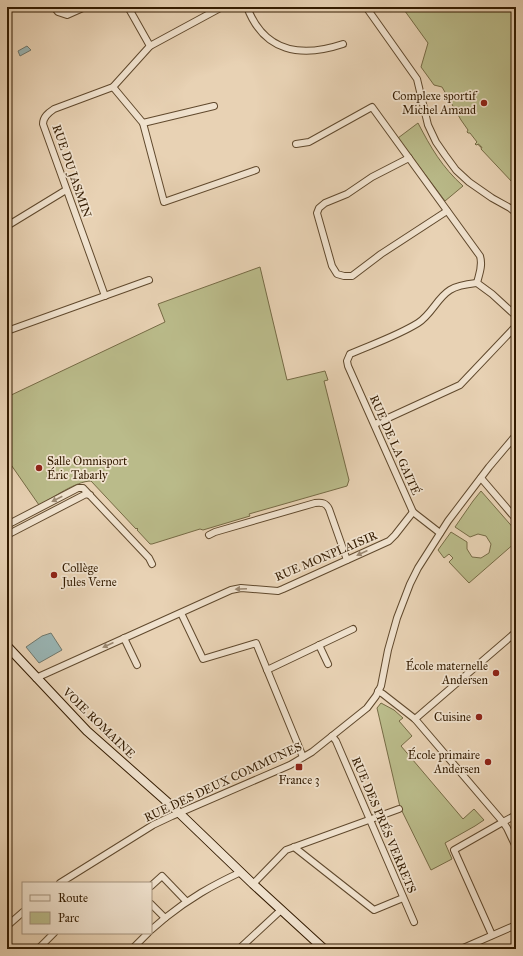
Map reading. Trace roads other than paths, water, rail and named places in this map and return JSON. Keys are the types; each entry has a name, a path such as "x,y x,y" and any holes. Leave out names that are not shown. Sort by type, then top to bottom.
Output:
{"street":[{"path":"54,7 58,12 67,15 85,7"},
{"path":"128,7 150,46"},
{"name":"RUE DU JASMIN","path":"105,296 43,124 44,118 54,109 113,87 150,46 222,7"},
{"path":"247,7 258,29 274,42 289,49 314,51 343,44"},
{"path":"366,7 417,79 428,125 436,142 445,155 456,170 468,182 516,213"},
{"path":"113,87 143,123 164,202 256,170"},
{"path":"143,123 214,106"},
{"path":"296,144 309,142 372,106 480,256 482,262 477,284 492,294 516,316"},
{"path":"409,158 372,177 347,194 325,203 319,208 317,213 332,266 337,274 352,276 381,254 447,211"},
{"path":"7,226 66,190"},
{"path":"7,331 149,280"},
{"name":"RUE DE LA GAITÉ","path":"440,533 413,512 347,361 349,355 407,330 418,323 430,314 450,290 467,284 477,284"},
{"path":"375,424 460,385 515,327 516,324"},
{"name":"RUE DES DEUX COMMUNES","path":"62,882 153,825 179,812 290,765 332,736 367,708 378,691 396,618 418,568 440,533 481,478 516,436"},
{"path":"481,478 516,519"},
{"path":"7,525 78,488 83,488 149,558 152,564"},
{"path":"7,535 86,494 90,495"},
{"path":"209,535 212,532 323,502 329,509 347,560"},
{"name":"RUE MONPLAISIR","path":"36,678 236,589 278,590 347,560 392,538 413,512"},
{"path":"181,613 203,659 256,643 303,757"},
{"path":"267,670 353,629"},
{"path":"415,719 516,632"},
{"path":"124,638 137,665"},
{"path":"319,645 328,664"},
{"name":"VOIE ROMAINE","path":"7,646 87,730 179,812 253,884 324,949"},
{"path":"378,691 415,719 507,828 516,847"},
{"name":"RUE DES PRÉS VERRETS","path":"332,736 336,741 414,922"},
{"path":"253,884 286,850 399,809"},
{"path":"492,935 454,850 516,815"},
{"path":"294,847 374,910 403,898"},
{"path":"152,929 186,901 205,889 241,872"},
{"path":"152,885 162,876 186,901"},
{"path":"152,905 165,918"},
{"path":"239,949 281,910"},
{"path":"7,926 22,913"},
{"path":"461,949 516,925"},
{"path":"38,949 53,934"},
{"path":"132,949 146,934"},
{"path":"7,944 12,949"}],"water":[{"path":"27,46 31,50 20,56 18,51"},
{"path":"51,633 62,650 39,663 26,647 42,636"}],"place":[{"name":"Complexe sportif Michel Amand","path":"484,103"},
{"name":"Salle Omnisport Éric Tabarly","path":"39,468"},
{"name":"Collège Jules Verne","path":"54,575"},
{"name":"École maternelle Andersen","path":"496,673"},
{"name":"Cuisine","path":"479,717"},
{"name":"École primaire Andersen","path":"488,762"},
{"name":"France 3","path":"299,767"}]}
